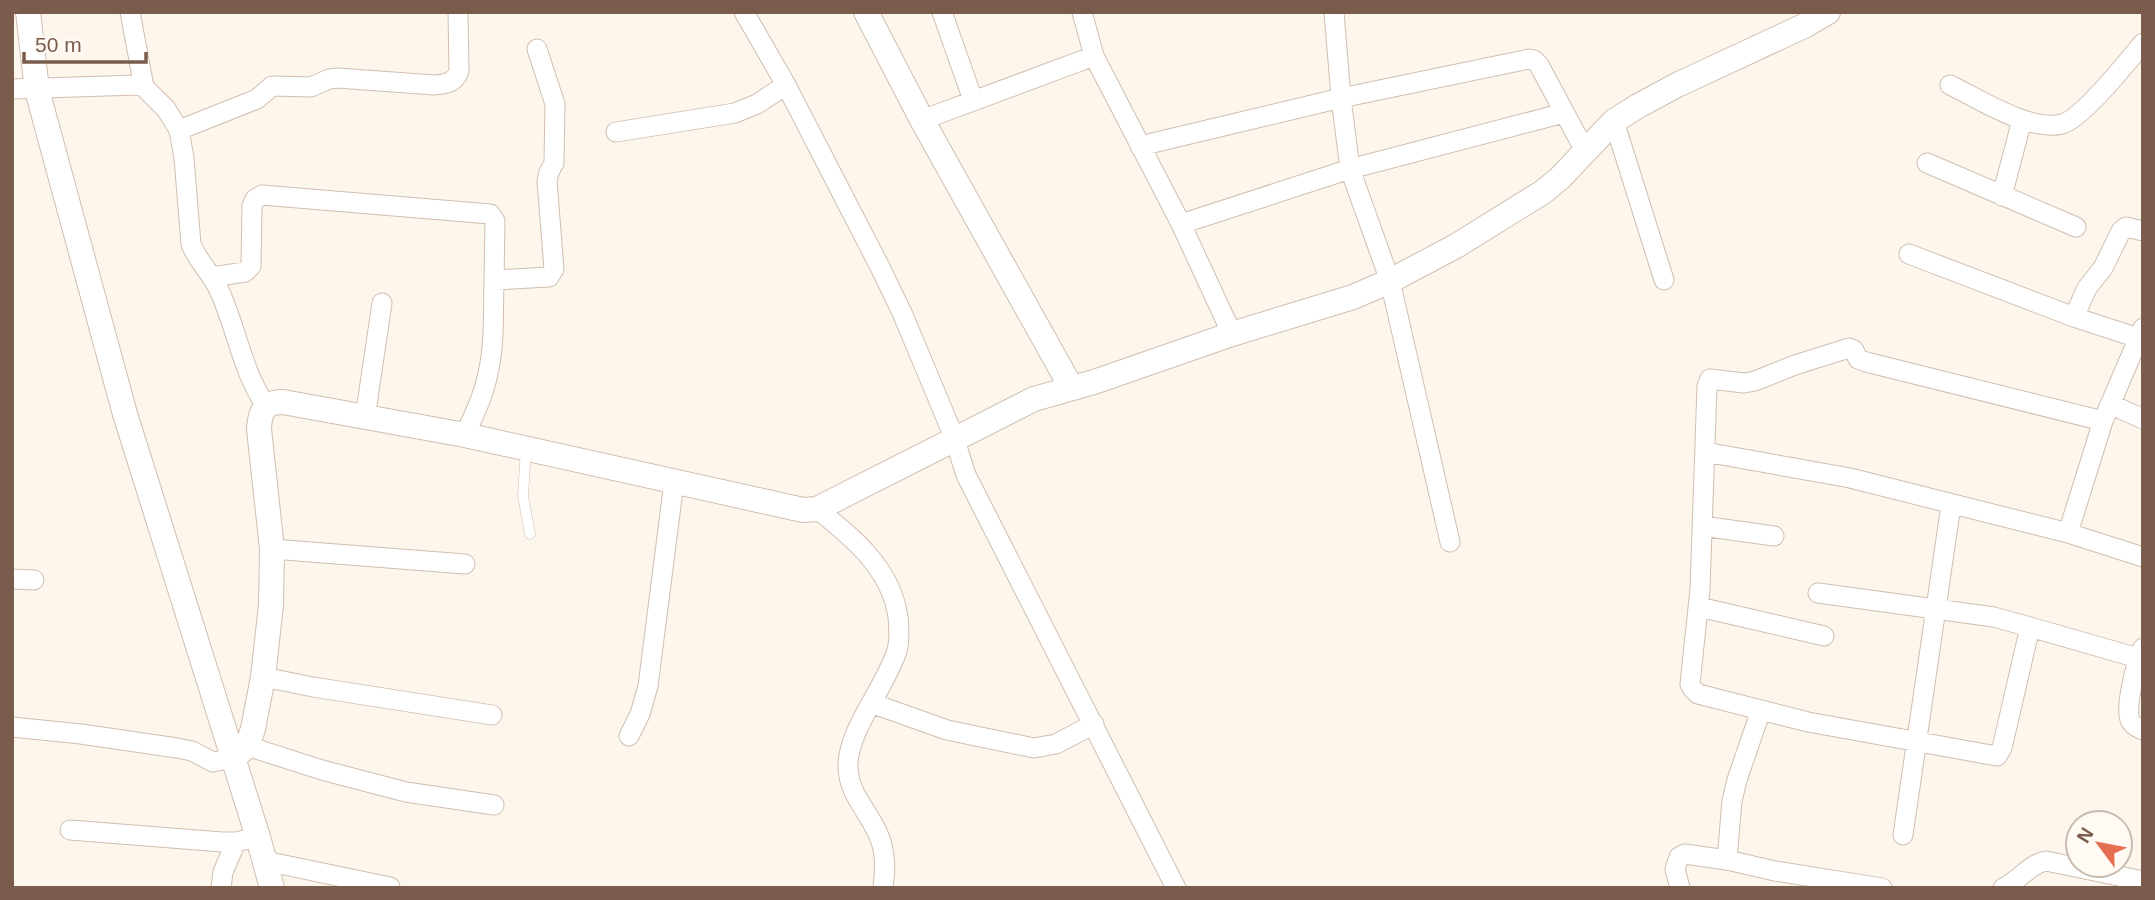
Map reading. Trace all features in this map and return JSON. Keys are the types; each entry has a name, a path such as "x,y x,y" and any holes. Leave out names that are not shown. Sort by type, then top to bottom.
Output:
{"street":[{"path":"28,12 37,90 125,414 200,657 241,752 247,839 265,861 272,888"},
{"path":"130,12 144,87 166,108 179,130 191,244 212,277 225,306 252,385 265,406"},
{"path":"179,130 257,99 275,85 311,87 338,78 435,85 450,83 459,71 458,12"},
{"path":"744,12 786,85 892,292 954,438 966,475 1177,888"},
{"path":"866,12 922,120 1071,387"},
{"path":"942,12 973,100"},
{"path":"1082,12 1094,55 1181,224 1232,334"},
{"path":"1335,12 1341,98 1350,169 1390,281 1450,542"},
{"path":"241,752 253,729 271,605 272,549 259,429 265,406 284,402 465,435 803,510 817,509 1025,403 1353,297 1390,281 1456,246 1543,192 1560,178 1614,121 1638,106 1828,12"},
{"path":"1950,85 2022,120 2050,125 2065,124 2082,111 2143,43"},
{"path":"494,280 549,277 554,269 547,181 554,163 555,104 537,49"},
{"path":"922,120 1094,55"},
{"path":"1140,146 1341,98 1529,59 1539,65 1585,151"},
{"path":"12,89 128,85 144,87"},
{"path":"616,132 735,113 757,104 786,85"},
{"path":"1181,224 1350,169 1564,113"},
{"path":"2002,196 2022,120"},
{"path":"1614,121 1664,280"},
{"path":"1927,163 2076,227"},
{"path":"212,277 245,272 251,267 252,206 255,199 262,195 490,214 495,221 491,358 480,401 465,435"},
{"path":"2074,317 2087,288 2103,268 2121,230 2126,227 2143,231"},
{"path":"1909,254 2074,317 2140,333 2106,413 2068,533"},
{"path":"365,418 382,303"},
{"path":"2030,627 2002,748 1997,756 1808,722 1698,694 1690,684 1699,607 1707,386 1710,379 1755,382 1795,365 1849,348 1854,350 1858,359 1866,362 2143,419"},
{"path":"1705,452 1850,478 2068,533 2143,557"},
{"path":"629,736 640,714 648,686 674,482"},
{"path":"1903,835 1951,505"},
{"path":"817,509 862,548 884,575 896,604 899,638 896,654 853,743 848,765 854,794 882,843 885,860 883,888"},
{"path":"1702,526 1774,536"},
{"path":"272,549 465,564"},
{"path":"12,579 34,580"},
{"path":"1818,593 1994,617 2140,653 2129,708 2130,719 2135,726 2143,730"},
{"path":"1699,607 1824,636"},
{"path":"262,677 492,715"},
{"path":"871,703 947,730 1034,748 1056,744 1094,724"},
{"path":"1727,860 1732,801 1762,710"},
{"path":"12,727 177,748 192,751 214,762 241,752 310,766 406,792 494,804"},
{"path":"70,830 247,839"},
{"path":"220,888 223,872 247,839"},
{"path":"1680,888 1675,869 1679,857 1685,854 1882,888"},
{"path":"265,861 390,887"},
{"path":"2003,888 2016,882 2034,865 2046,861 2143,881"}],"lane":[{"path":"526,448 523,496 530,534"}]}
